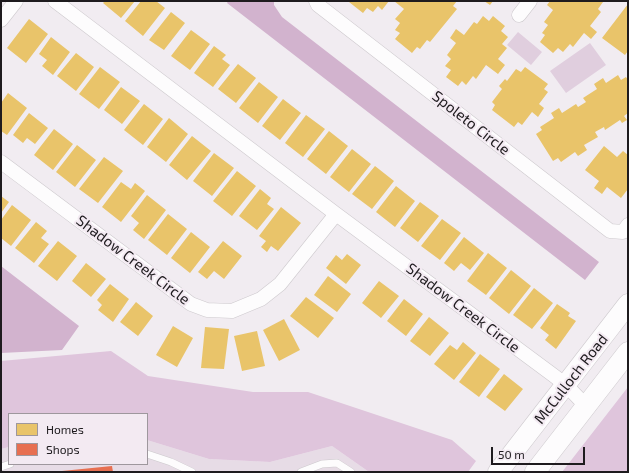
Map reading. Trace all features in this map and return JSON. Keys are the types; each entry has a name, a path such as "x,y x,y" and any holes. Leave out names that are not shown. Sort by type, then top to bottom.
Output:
{"main road":[{"name":"McCulloch Road","path":"498,472 628,304"},
{"name":"McCulloch Road","path":"536,472 628,352"}],"street":[{"path":"1,20 16,1"},
{"name":"Shadow Creek Circle","path":"55,1 336,214 566,385 586,406"},
{"name":"Spoleto Circle","path":"316,1 318,5 610,231 623,232 628,225"},
{"path":"519,15 530,1"},
{"name":"Shadow Creek Circle","path":"1,162 191,304 207,310 232,311 261,299 280,284 336,214"}],"lane":[{"path":"148,454 171,462 192,472"},
{"path":"301,472 322,464 337,463 351,472"}],"shaded area":[{"path":"228,1 274,1 274,5 282,17 599,262 585,280 227,3"},
{"path":"518,32 542,52 531,65 507,45"},
{"path":"590,43 606,65 566,93 550,71"},
{"path":"1,266 79,326 62,350 1,353"},
{"path":"111,351 148,376 253,392 308,392 452,440 476,461 468,472 369,472 332,446 270,462 209,459 148,440 148,413 8,413 8,447 1,449 1,361"},
{"path":"628,387 628,472 562,472"},
{"path":"148,440 209,459 270,462 332,446 369,472 1,472 1,449 8,447 8,465 148,465"}],"building: Homes":[{"path":"105,1 135,1 121,18 103,3"},
{"path":"141,1 156,1 165,8 143,36 125,21"},
{"path":"389,1 382,10 378,6 373,12 367,8 363,13 349,2"},
{"path":"394,1 457,1 453,6 457,9 430,42 427,40 420,49 417,47 412,53 395,39 400,33 395,30 400,23 395,19 404,9"},
{"path":"484,1 493,1 490,5"},
{"path":"550,1 602,1 603,2 598,9 601,12 590,26 597,32 591,39 584,33 573,47 570,44 563,52 558,48 553,53 540,42 545,35 542,33 548,25 544,22 553,10 547,5"},
{"path":"628,4 628,51 625,55 602,38"},
{"path":"171,12 185,23 164,50 149,40"},
{"path":"483,16 489,21 493,16 505,26 501,31 508,37 502,44 507,48 498,59 505,65 498,74 486,65 476,79 473,76 466,85 462,81 458,86 446,77 451,70 445,66 451,59 447,55 456,43 450,38 456,29 464,35 474,22 477,24"},
{"path":"29,19 48,34 26,63 7,48"},
{"path":"191,30 210,44 190,70 171,56"},
{"path":"51,37 70,52 53,75 42,66 47,60 39,54"},
{"path":"214,46 226,55 222,59 230,65 213,87 194,73"},
{"path":"76,53 94,67 76,91 57,76"},
{"path":"238,64 256,78 236,103 218,89"},
{"path":"100,67 120,82 99,109 79,94"},
{"path":"525,67 548,84 544,89 548,92 539,104 544,108 538,117 532,112 522,125 518,122 514,127 492,110 495,105 492,102 502,89 499,86 505,79 507,81 516,69 521,72"},
{"path":"618,75 621,80 626,77 628,80 628,113 624,116 627,120 622,123 620,120 605,130 604,127 595,132 598,137 584,145 587,150 578,156 575,152 561,162 558,158 553,161 536,134 542,130 540,127 554,118 551,113 559,108 562,113 576,104 578,107 586,102 583,98 597,89 594,84 603,78 606,83"},
{"path":"259,82 278,97 258,123 239,108"},
{"path":"121,87 140,101 122,124 104,110"},
{"path":"8,93 27,108 7,135 1,131 1,103"},
{"path":"283,99 301,113 280,140 262,126"},
{"path":"144,104 163,119 143,145 124,130"},
{"path":"29,113 48,128 35,144 27,138 23,143 13,135"},
{"path":"306,115 325,129 303,157 285,143"},
{"path":"169,118 188,134 166,162 147,147"},
{"path":"54,129 73,144 53,170 34,155"},
{"path":"329,131 348,146 326,174 307,159"},
{"path":"192,136 211,151 187,180 169,165"},
{"path":"77,145 96,160 75,187 56,172"},
{"path":"604,146 617,157 623,151 628,155 628,189 621,198 607,187 602,194 594,188 599,181 585,170"},
{"path":"352,149 371,164 349,192 330,177"},
{"path":"214,153 234,168 212,196 193,181"},
{"path":"104,157 123,171 98,203 79,189"},
{"path":"375,166 394,181 372,209 352,194"},
{"path":"237,171 256,186 232,216 213,201"},
{"path":"121,182 131,189 135,183 145,191 121,222 102,207"},
{"path":"396,186 415,201 395,227 376,212"},
{"path":"260,189 271,198 267,204 274,209 257,230 239,216"},
{"path":"147,195 166,210 144,239 133,230 139,223 131,216"},
{"path":"1,196 9,202 1,213"},
{"path":"420,202 439,216 418,242 400,228"},
{"path":"12,205 31,220 11,246 1,238 1,220"},
{"path":"281,207 301,223 278,251 271,246 267,252 261,247 266,241 259,236"},
{"path":"168,214 187,229 167,255 148,240"},
{"path":"442,219 461,233 440,260 421,246"},
{"path":"36,222 47,231 41,238 49,244 34,263 15,248"},
{"path":"191,232 210,247 190,273 171,258"},
{"path":"464,237 484,253 470,270 461,263 454,271 444,263"},
{"path":"58,241 77,256 57,281 38,266"},
{"path":"223,241 242,256 224,279 214,271 207,279 198,272"},
{"path":"488,253 507,268 486,295 467,281"},
{"path":"347,254 361,265 346,284 326,268 336,255 342,260"},
{"path":"86,263 106,279 91,297 72,281"},
{"path":"511,270 531,286 509,314 489,298"},
{"path":"328,276 351,294 337,312 314,295"},
{"path":"379,281 399,296 381,318 362,303"},
{"path":"110,284 129,299 113,322 98,310 102,305 97,300"},
{"path":"534,288 553,303 532,329 513,315"},
{"path":"306,297 334,318 318,338 290,316"},
{"path":"404,299 423,314 406,336 387,321"},
{"path":"136,302 153,316 138,336 120,322"},
{"path":"557,304 570,313 568,316 576,321 556,349 545,340 549,335 540,328"},
{"path":"429,317 449,333 430,356 410,341"},
{"path":"284,319 300,350 279,361 263,330"},
{"path":"173,326 193,338 177,367 156,355"},
{"path":"205,327 229,329 224,369 201,368"},
{"path":"257,331 265,366 242,371 234,336"},
{"path":"463,342 476,353 454,380 434,364 450,345 457,350"},
{"path":"480,354 500,369 479,397 459,382"},
{"path":"504,374 523,389 505,411 486,397"}],"building: Shops":[{"path":"112,466 113,472 62,472 62,471"}]}
